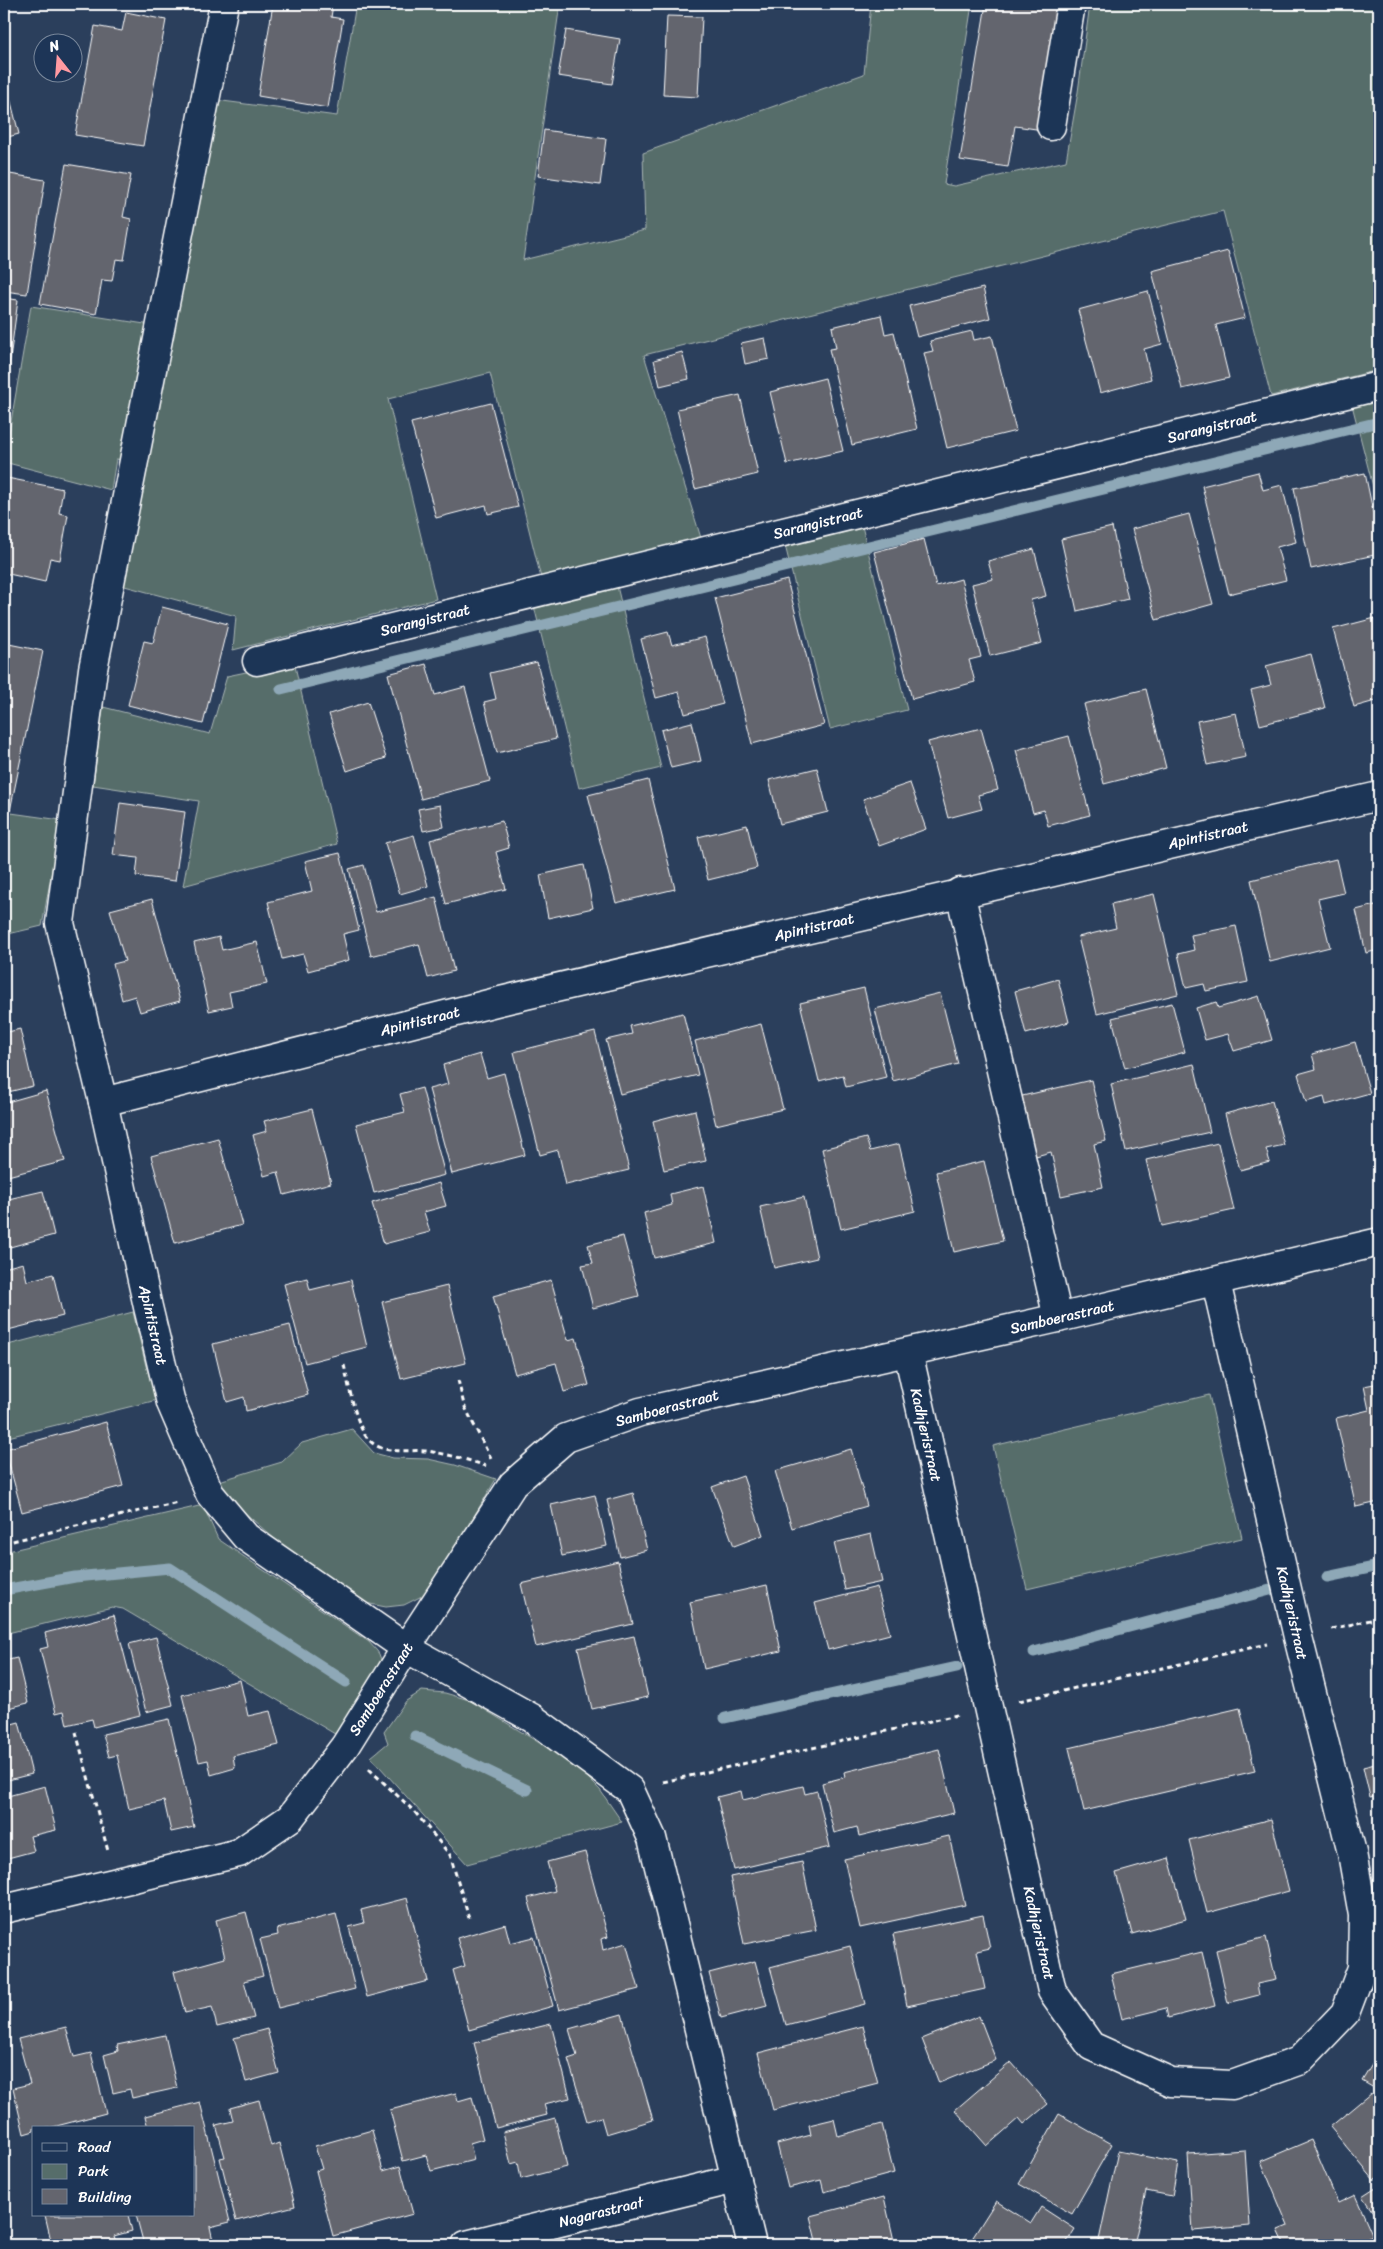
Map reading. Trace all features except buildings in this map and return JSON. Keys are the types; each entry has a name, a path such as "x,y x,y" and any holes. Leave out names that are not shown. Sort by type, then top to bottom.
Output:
{"street":[{"path":"103,1102 60,923 93,669 224,4"},
{"path":"1050,126 1071,4"},
{"name":"Sarangistraat","path":"257,661 1379,386"},
{"name":"Apintistraat","path":"752,2245 652,1838 630,1790 532,1718 406,1648 246,1537 210,1494 171,1403 103,1102 500,1001 960,892 1379,796"},
{"path":"960,892 1058,1318"},
{"name":"Samboerastraat","path":"4,1909 239,1854 290,1818 345,1746 406,1648 505,1477 566,1438 640,1412 1216,1282 1379,1242"},
{"name":"Kadhjeristraat","path":"908,1352 1052,1991 1092,2046 1170,2082 1232,2085 1299,2061 1345,2013 1362,1968 1363,1915 1352,1853 1298,1637 1216,1282"},
{"name":"Nagarastraat","path":"466,2245 736,2179"}],"path":[{"path":"344,1364 357,1414 365,1435 378,1447 394,1451 431,1451 468,1460 505,1477"},
{"path":"458,1380 464,1405 505,1477"},
{"path":"4,1543 210,1494"},
{"path":"76,1732 116,1883"},
{"path":"345,1746 414,1811 450,1855 469,1918"}],"green space":[{"path":"356,4 560,4 523,260 645,230 643,153 864,74 871,4 972,4 944,184 954,186 1066,161 1090,4 1379,4 1379,370 1271,396 1223,211 644,355 701,538 541,578 490,373 388,399 436,599 233,650 236,616 121,585 215,100 337,116"},
{"path":"31,306 151,325 123,460 116,459 111,490 4,462"},
{"path":"1379,398 1379,510 1352,405"},
{"path":"861,522 907,710 830,729 784,541"},
{"path":"616,582 661,768 579,788 533,602"},
{"path":"294,662 337,844 183,886 199,801 93,785 103,707 210,734 227,676"},
{"path":"4,812 61,820 42,926 4,935"},
{"path":"133,1312 146,1366 157,1400 4,1438 4,1346"},
{"path":"1209,1395 1242,1538 1027,1589 993,1446"},
{"path":"352,1429 374,1453 393,1458 428,1459 455,1465 496,1479 437,1579 422,1596 404,1605 386,1607 360,1602 285,1548 228,1498 219,1481 282,1462 302,1443"},
{"path":"199,1506 205,1510 218,1539 369,1642 378,1652 381,1663 374,1685 335,1734 123,1609 112,1607 4,1634 4,1552"},
{"path":"422,1691 445,1693 469,1700 574,1764 600,1790 622,1822 467,1864 371,1757 388,1743 384,1732 406,1701"}],"waterway":[{"path":"281,689 1379,422"},
{"path":"1327,1577 1379,1566"},
{"path":"4,1590 75,1577 170,1568 346,1682"},
{"path":"1034,1652 1270,1590"},
{"path":"725,1718 957,1667"},
{"path":"415,1736 527,1790"}]}
